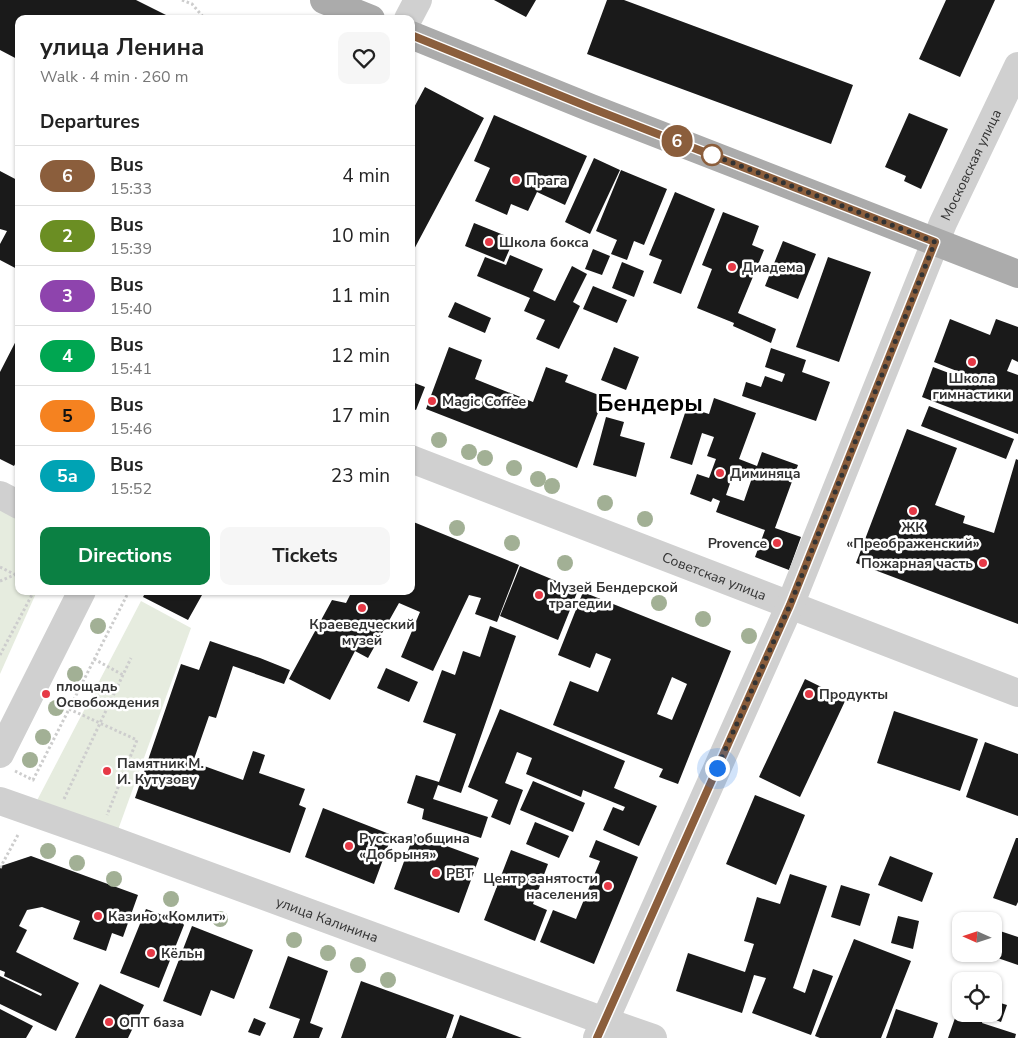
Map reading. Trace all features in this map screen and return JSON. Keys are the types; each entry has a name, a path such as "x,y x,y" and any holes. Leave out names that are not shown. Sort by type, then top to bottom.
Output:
{"main road":[{"path":"324,0 361,15"},
{"path":"415,37 591,108 1018,274"}],"street":[{"path":"410,15 418,0"},
{"name":"Московская улица","path":"601,1030 790,605 943,223 1018,66"},
{"name":"Советская улица","path":"415,461 1018,693"},
{"path":"0,496 15,503"},
{"path":"4,761 80,595"},
{"name":"улица Калинина","path":"0,801 99,836 601,1030 654,1038"}],"path":[{"path":"182,0 192,4 202,15"},
{"path":"0,567 15,573"},
{"path":"0,581 15,575"},
{"path":"0,655 2,647 32,595"},
{"path":"4,761 33,780 127,595"},
{"path":"0,868 42,816 100,723 131,658"},
{"path":"94,659 123,675"},
{"path":"70,709 137,740 99,836"}],"shaded area":[{"path":"0,503 15,510 15,595 35,595 0,674"},
{"path":"141,601 191,628 114,841 31,812"}],"building":[{"path":"0,0 136,0 166,15 15,15 15,58 0,50"},
{"path":"494,0 536,0 526,17"},
{"path":"607,0 624,0 853,85 831,144 587,54"},
{"path":"946,0 995,0 960,77 919,59"},
{"path":"425,87 484,118 415,247 415,106"},
{"path":"909,113 948,129 921,189 904,181 906,176 885,167"},
{"name":"Прага","path":"494,115 587,156 565,205 537,192 528,211 511,204 507,215 475,201 490,168 474,161"},
{"path":"594,158 620,170 590,234 565,222"},
{"path":"621,170 667,189 644,245 634,241 627,260 611,254 617,240 596,231"},
{"path":"0,171 15,179 15,268 0,260 0,244 7,231 0,229"},
{"path":"675,192 715,209 681,294 653,283 662,260 649,255"},
{"name":"Диадема","path":"723,212 759,226 752,245 764,250 738,313 776,329 771,343 733,326 734,323 697,308 712,269 702,265"},
{"name":"Школа бокса","path":"474,223 514,239 504,262 465,246"},
{"path":"783,241 816,254 798,299 765,286"},
{"path":"593,249 610,256 602,275 585,269"},
{"path":"510,255 543,269 533,291 555,301 572,266 587,274 573,302 580,306 559,349 536,339 545,320 524,311 530,298 477,276 485,257 506,265"},
{"path":"828,257 871,272 839,362 796,347"},
{"path":"622,262 644,271 634,297 612,288"},
{"path":"593,286 627,300 617,323 583,309"},
{"path":"455,302 491,318 485,333 448,317"},
{"name":"Школа гимнастики","path":"950,319 990,335 996,319 1018,327 1018,362 1012,359 1007,371 1018,375 1018,434 922,397 933,367 970,381 972,377 934,362"},
{"path":"15,343 14,466 0,459 0,372"},
{"path":"449,347 482,360 475,379 533,402 546,367 568,375 565,382 604,397 577,468 426,409"},
{"path":"614,347 639,357 626,390 601,380"},
{"path":"771,348 806,360 802,372 830,382 816,421 742,396 746,382 761,387 765,376 782,382 785,374 765,367"},
{"path":"415,383 425,387 415,410"},
{"path":"714,398 756,413 739,459 757,466 762,452 798,465 775,528 801,537 789,570 755,557 765,530 716,512 720,501 713,498 711,502 690,494 697,474 709,478 716,459 707,456 714,437 702,433 692,465 670,458 687,407 709,414","holes":["735,469 753,475 744,501 726,495"]},
{"path":"929,406 1014,439 1006,459 921,426"},
{"path":"606,417 624,422 620,436 645,443 636,477 593,465"},
{"name":"ЖК «Преображенский»","path":"907,429 957,448 935,505 965,516 963,523 994,533 1016,459 1018,460 1018,624 856,563"},
{"name":"Краеведческий музей","path":"415,523 519,565 497,622 475,614 481,598 469,595 433,671 401,657 420,612 399,603 368,658 355,651 330,700 289,679 332,600 346,603 350,595 415,595"},
{"path":"520,566 578,590 558,640 500,616"},
{"path":"583,592 731,651 678,784 659,777 663,769 553,725 570,681 598,692 611,659 596,653 590,668 558,655","holes":["672,677 687,684 672,720 657,714"]},
{"path":"144,595 202,595 188,620 143,597"},
{"path":"490,626 516,636 461,793 438,785 433,799 488,817 481,838 422,819 424,809 407,803 416,775 439,782 456,734 423,722 442,670 455,675 463,651 480,657"},
{"path":"210,641 290,670 284,684 233,666 216,718 209,716 193,762 243,780 253,751 265,755 259,773 305,789 299,805 306,808 290,853 135,798 181,664 199,670"},
{"path":"386,668 418,682 409,702 377,688"},
{"path":"805,679 846,699 800,797 759,777"},
{"path":"500,709 625,761 614,788 657,806 639,846 603,830 613,807 623,811 625,807 583,790 581,797 526,774 532,758 517,752 505,783 523,790 510,825 491,817 498,800 468,787"},
{"path":"894,711 978,739 960,791 877,763"},
{"path":"985,742 1018,754 1018,816 966,797"},
{"path":"533,781 585,803 573,832 520,810"},
{"path":"755,795 805,815 776,885 726,864"},
{"name":"Русская община «Добрыня»","path":"323,808 392,835 374,884 305,857"},
{"path":"535,822 569,836 559,858 526,844"},
{"name":"РВТ","path":"414,834 479,858 459,913 394,889"},
{"path":"1016,838 1018,838 1018,902 1016,906 993,898"},
{"name":"Центр занятости населения","path":"596,840 638,857 594,964 540,942 553,910 576,919 600,861 589,857"},
{"path":"511,850 548,864 533,904 547,910 535,941 484,920"},
{"name":"Казино «Комлит»","path":"31,856 138,895 123,937 112,933 106,951 73,939 80,921 42,907 27,910 19,926 27,930 16,952 79,983 56,1031 0,1004 0,976 41,996 42,994 4,976 5,972 0,970 0,868 1,866"},
{"path":"890,856 933,873 922,902 878,885"},
{"path":"790,874 827,886 793,988 805,993 813,969 833,976 811,1035 752,1013 766,978 754,975 742,1013 676,991 688,953 745,972 754,944 744,941 757,897 780,904"},
{"path":"841,885 870,894 860,926 831,917"},
{"name":"Кёльн","path":"146,909 180,920 184,925 159,988 120,973"},
{"path":"898,916 919,921 913,949 891,943"},
{"path":"192,926 253,950 234,999 211,990 201,1016 163,1001"},
{"path":"1002,932 1018,937 1018,965 1002,960"},
{"path":"854,939 911,961 881,1038 820,1038 815,1036"},
{"path":"288,956 328,971 310,1023 323,1028 319,1038 293,1038 300,1019 269,1008"},
{"path":"361,981 454,1015 446,1038 341,1038"},
{"name":"ОПТ база","path":"100,984 144,1005 128,1038 75,1038"},
{"path":"1002,1003 1007,1005 1002,1019"},
{"path":"0,1009 33,1026 26,1038 0,1038"},
{"path":"896,1009 938,1023 933,1038 886,1038"},
{"path":"460,1015 522,1038 452,1038"},
{"path":"254,1018 266,1023 260,1036 248,1032"},
{"path":"954,1022 982,1022 1016,1034 1015,1038 948,1038"}],"bus line":[{"name":"6","path":"415,37 591,108 935,242 790,605 597,1038"}],"place":[{"name":"Прага","path":"516,180"},
{"name":"Школа бокса","path":"489,242"},
{"name":"Диадема","path":"732,267"},
{"name":"Школа гимнастики","path":"972,362"},
{"name":"Magic Coffee","path":"432,401"},
{"name":"Диминяца","path":"720,473"},
{"name":"ЖК «Преображенский»","path":"913,511"},
{"name":"Provence","path":"777,543"},
{"name":"Пожарная часть","path":"983,563"},
{"name":"Музей Бендерской трагедии","path":"539,595"},
{"name":"Краеведческий музей","path":"362,608"},
{"name":"площадь Освобождения","path":"46,694"},
{"name":"Продукты","path":"809,694"},
{"name":"Памятник М. И. Кутузову","path":"107,771"},
{"name":"Русская община «Добрыня»","path":"349,846"},
{"name":"РВТ","path":"436,873"},
{"name":"Центр занятости населения","path":"608,886"},
{"name":"Казино «Комлит»","path":"98,916"},
{"name":"Кёльн","path":"151,953"},
{"name":"ОПТ база","path":"109,1022"}],"district":[{"name":"Бендеры","path":"650,403"}],"route":[{"path":"712,155 710,154 935,242 790,605 717,768"}]}
